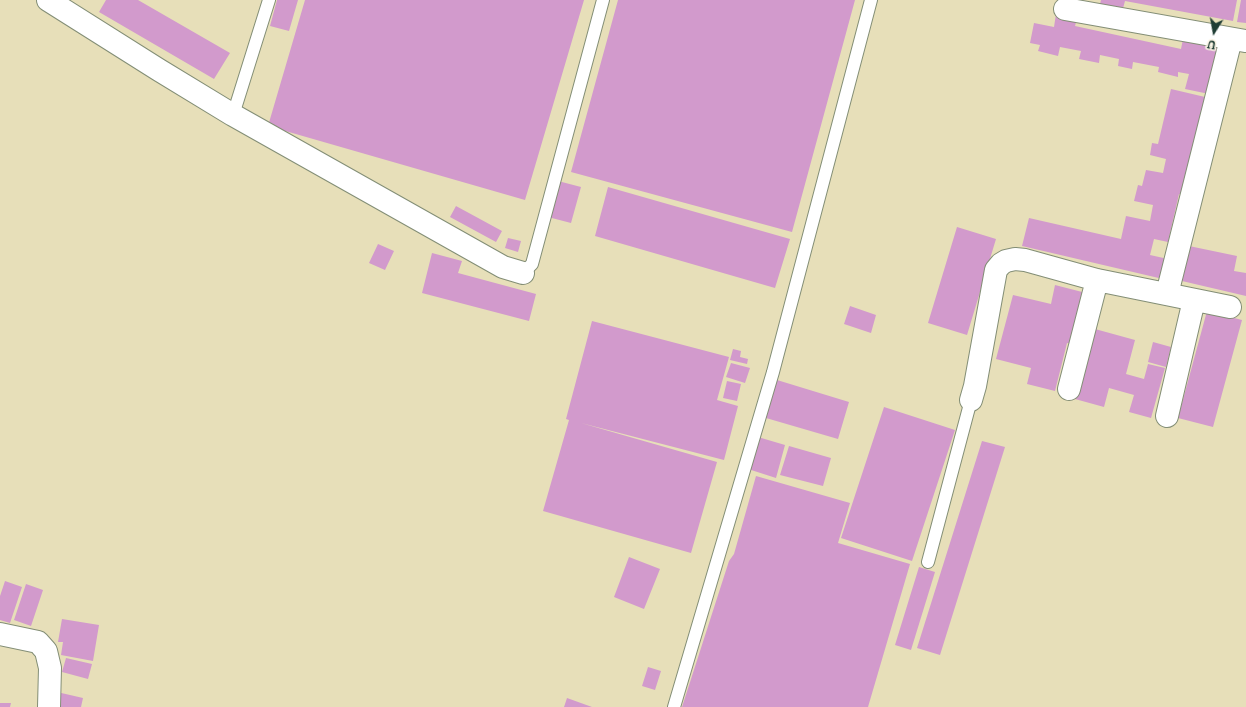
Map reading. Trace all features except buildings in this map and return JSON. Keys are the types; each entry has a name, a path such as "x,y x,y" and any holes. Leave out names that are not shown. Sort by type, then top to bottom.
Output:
{"street":[{"path":"48,0 159,70 233,114 503,267 523,273"},
{"path":"1065,9 1238,40 1167,294"},
{"path":"970,400 975,386 996,270 1006,261 1015,259 1025,260 1097,280 1230,307"},
{"path":"1069,389 1097,280"},
{"path":"1167,416 1194,300"},
{"path":"0,634 32,640 38,642 44,647 48,656 50,668 49,707"}],"lane":[{"path":"233,114 269,0"},
{"path":"523,273 532,264 603,0"},
{"path":"674,707 773,372 871,0"},
{"path":"928,562 970,400"}]}
